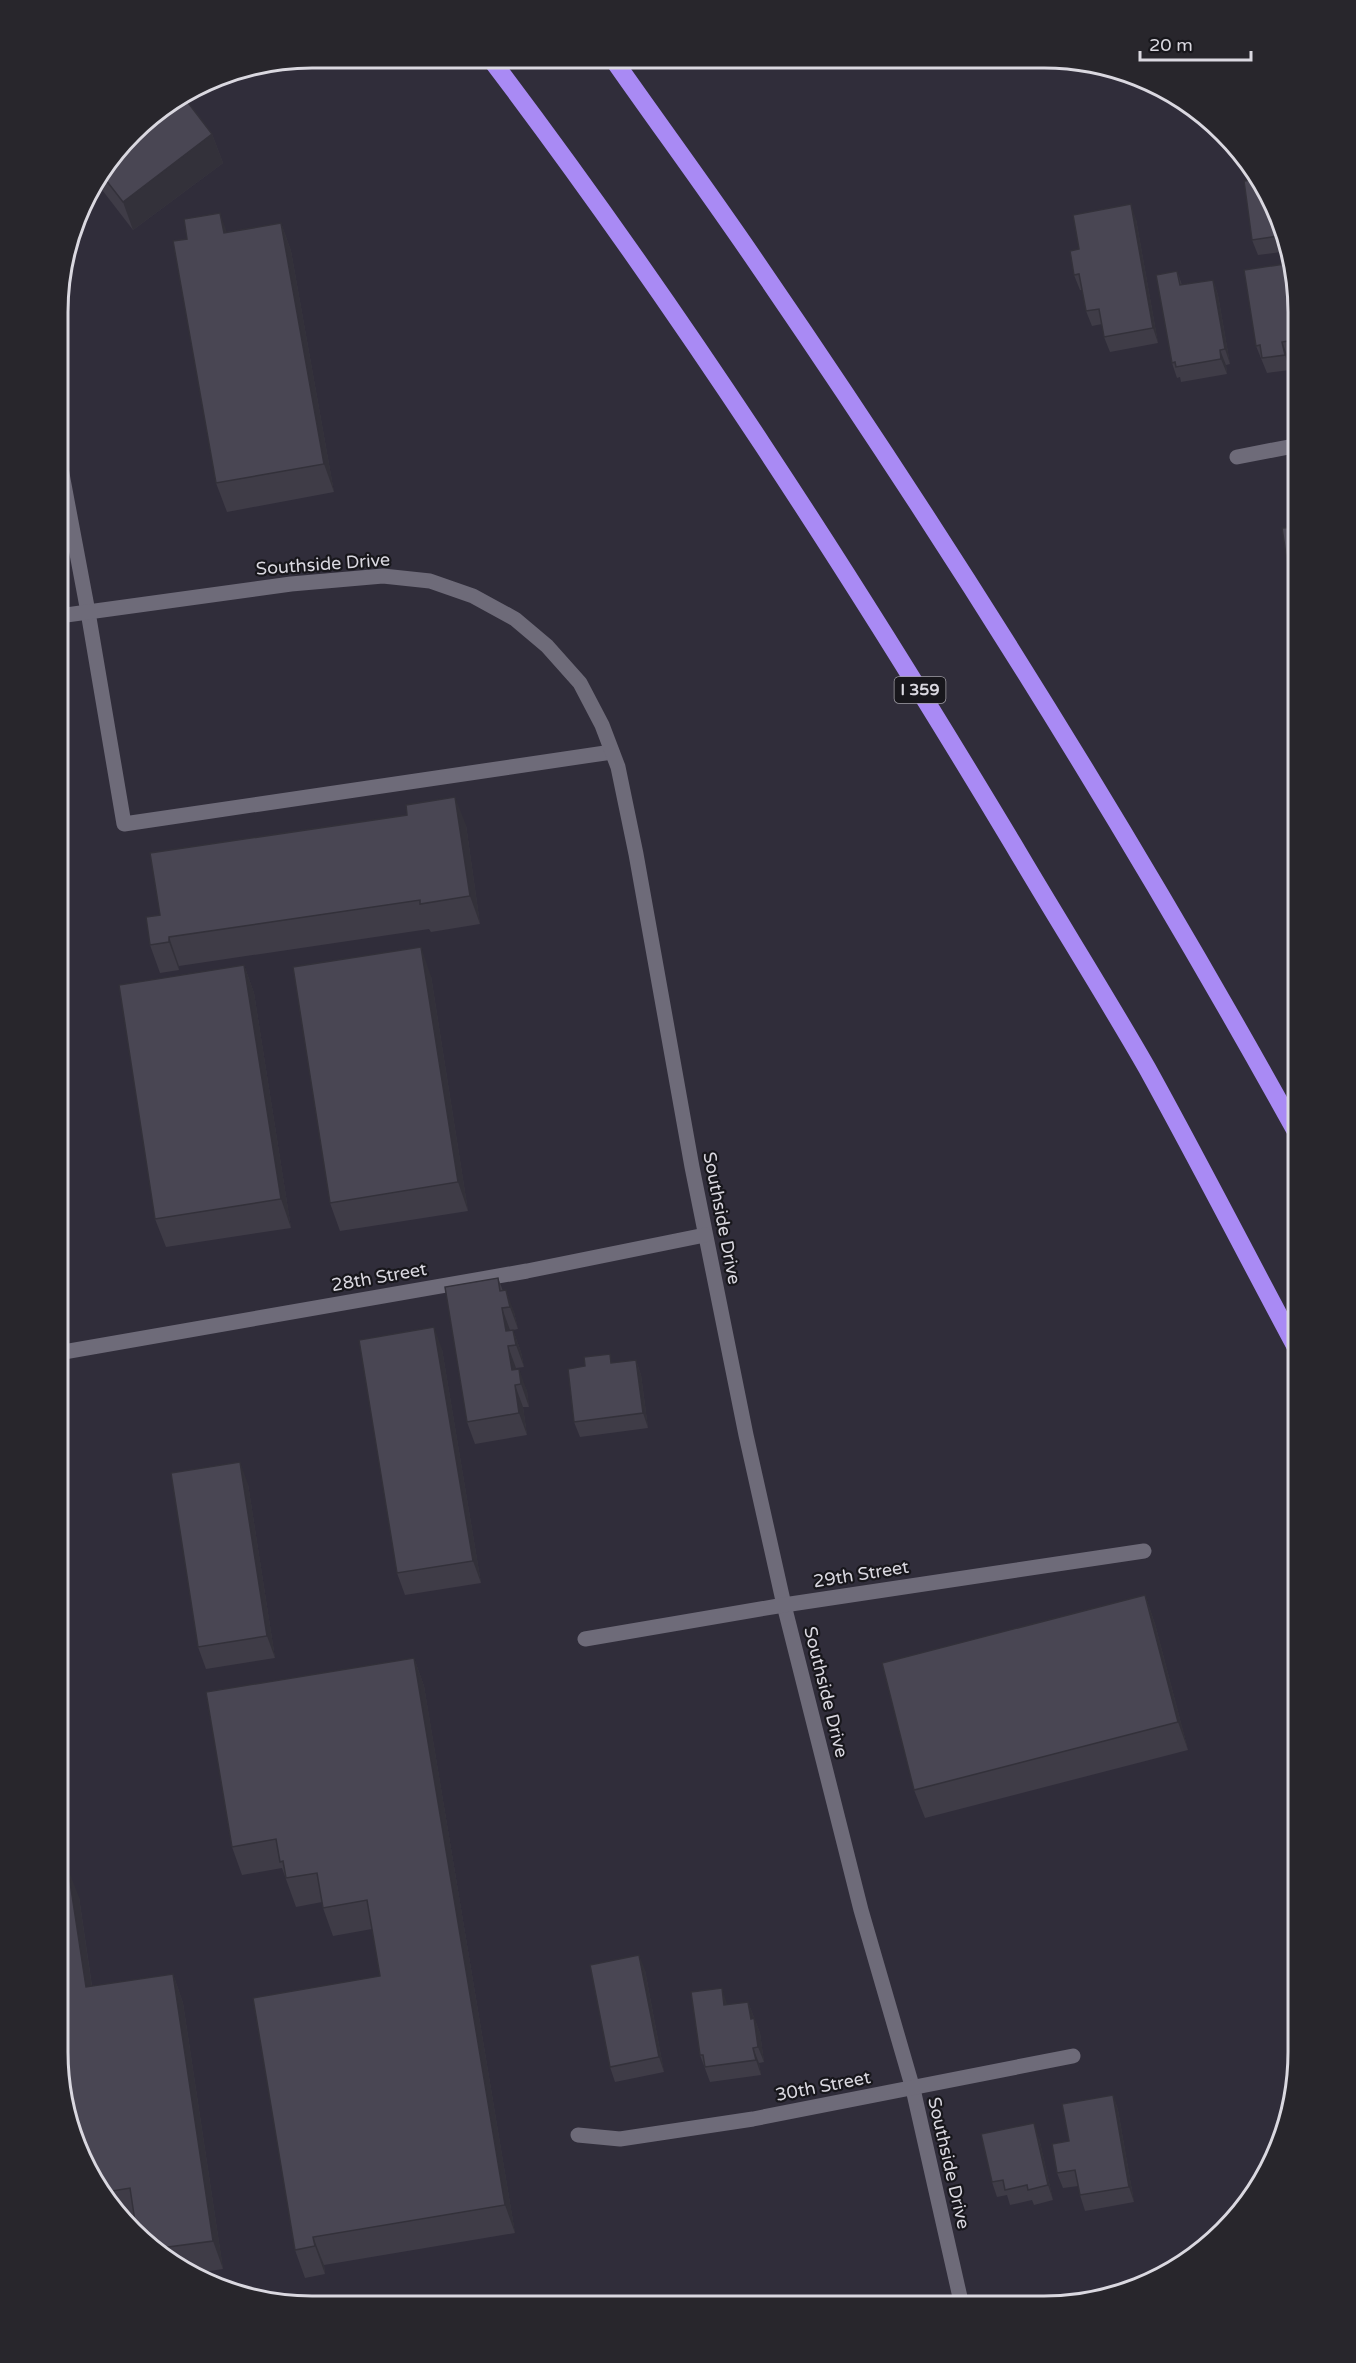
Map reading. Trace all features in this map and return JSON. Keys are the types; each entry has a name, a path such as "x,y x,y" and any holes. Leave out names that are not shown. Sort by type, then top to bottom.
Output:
{"highway":[{"name":"I 359","path":"498,68 669,306 795,493 915,682 1147,1068 1288,1332"},
{"path":"619,68 760,267 910,491 1053,717 1288,1118"}],"street":[{"path":"1237,457 1288,447"},
{"path":"68,506 124,824 612,752"},
{"name":"Southside Drive","path":"68,615 291,584 383,576 430,581 473,596 515,619 547,646 580,683 602,725 618,767 705,1235 748,1447 784,1605 861,1910 913,2089 960,2296"},
{"name":"28th Street","path":"68,1351 527,1271 705,1235"},
{"name":"29th Street","path":"585,1639 784,1605 1144,1551"},
{"name":"30th Street","path":"578,2135 620,2139 753,2119 1073,2056"}],"building":[{"path":"187,102 212,134 123,202 106,180 139,139 163,118"},
{"path":"1250,180 1256,190 1277,236 1252,240 1244,181"},
{"path":"1131,204 1153,328 1104,337 1099,309 1086,311 1079,274 1074,275 1070,251 1079,249 1073,215"},
{"path":"220,213 224,233 281,223 324,464 216,483 173,241 187,239 184,219"},
{"path":"1284,264 1288,296 1288,341 1282,342 1285,355 1262,358 1260,345 1256,346 1244,270"},
{"path":"1177,271 1180,285 1213,280 1225,349 1220,350 1221,359 1176,367 1175,362 1172,363 1156,275"},
{"path":"1282,528 1288,528 1288,568"},
{"path":"455,797 470,896 420,904 420,900 169,937 169,942 150,945 146,917 160,915 150,853 407,815 406,805"},
{"path":"421,947 458,1182 330,1203 293,967"},
{"path":"244,965 281,1199 155,1219 119,985"},
{"path":"498,1278 500,1291 506,1290 510,1307 502,1308 506,1331 513,1330 516,1345 508,1346 512,1370 519,1369 521,1384 515,1385 519,1413 467,1422 445,1287"},
{"path":"434,1327 473,1561 397,1573 359,1340"},
{"path":"610,1354 611,1363 636,1360 643,1413 574,1422 568,1369 585,1366 584,1357"},
{"path":"240,1462 267,1636 198,1647 171,1473"},
{"path":"1145,1595 1178,1722 914,1790 882,1663"},
{"path":"414,1658 505,2205 313,2237 315,2246 295,2250 253,1998 380,1976 367,1900 323,1908 317,1873 286,1878 283,1861 280,1862 276,1839 232,1847 206,1692"},
{"path":"68,1869 86,1987 173,1974 213,2241 166,2247 135,2219 130,2188 112,2191 109,2187 86,2145 72,2099 68,2067"},
{"path":"639,1955 659,2057 610,2067 590,1965"},
{"path":"722,1988 724,2005 748,2002 751,2019 754,2018 758,2047 753,2048 756,2060 705,2067 703,2055 700,2055 691,1992"},
{"path":"1113,2095 1129,2187 1080,2195 1075,2170 1057,2173 1052,2144 1069,2141 1062,2104"},
{"path":"1034,2123 1048,2185 1028,2190 1027,2185 1005,2190 1003,2180 992,2182 981,2134"}]}
